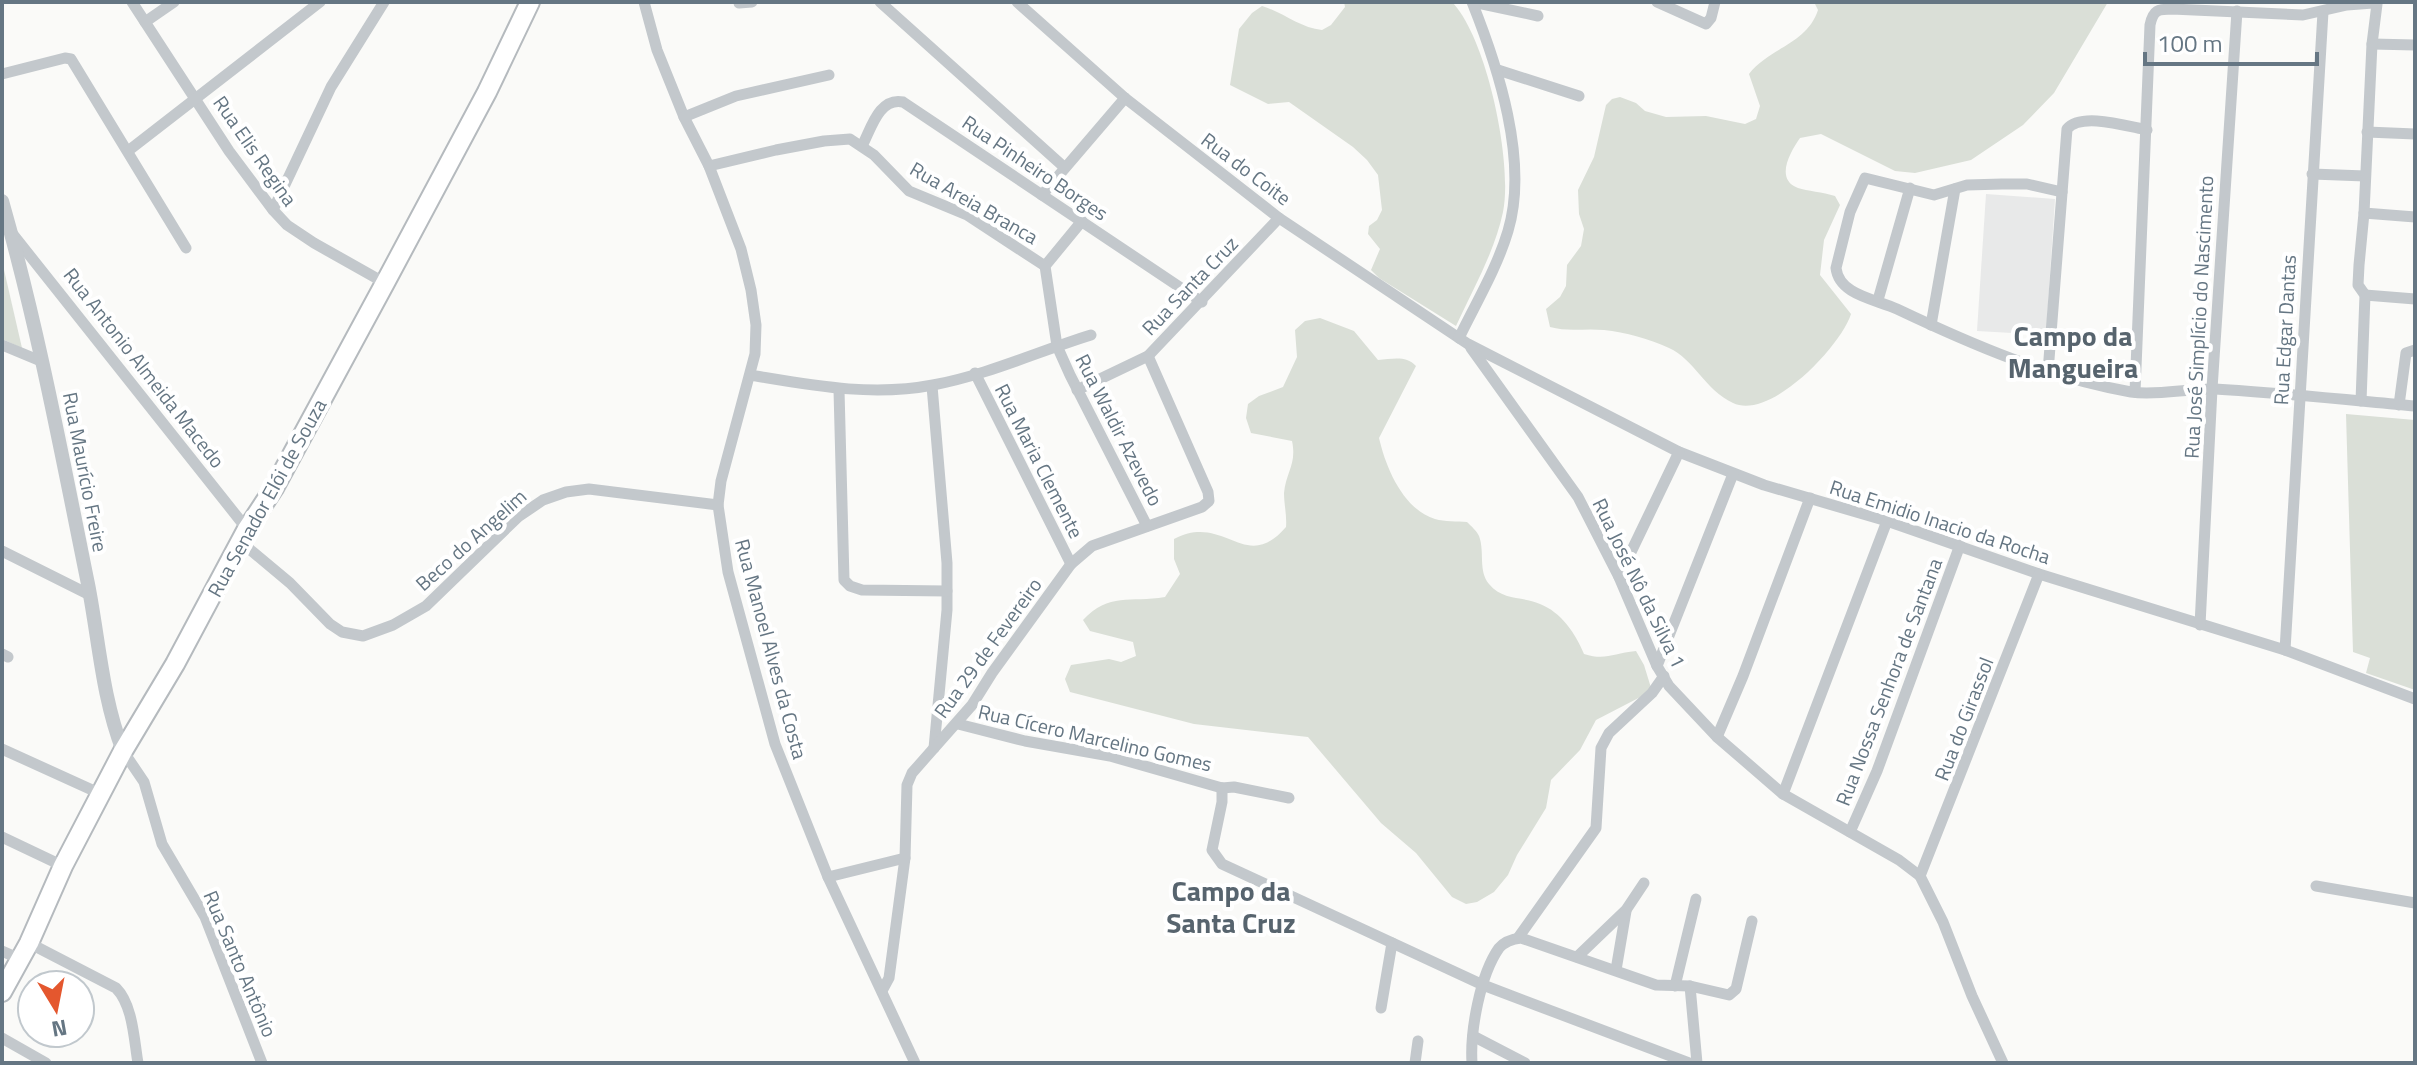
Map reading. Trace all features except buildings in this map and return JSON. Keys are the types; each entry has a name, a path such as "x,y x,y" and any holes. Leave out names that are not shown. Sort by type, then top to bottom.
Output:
{"main road":[{"name":"Rua Senador Elói de Souza","path":"2,992 123,751 175,664 244,535 274,488 487,92 530,2"}],"street":[{"name":"Rua Elis Regina","path":"132,2 245,174 273,210 287,225 385,283"},
{"path":"145,22 174,2"},
{"path":"128,151 320,2"},
{"path":"273,210 331,87 384,2"},
{"name":"Rua Manoel Alves da Costa","path":"644,2 657,50 684,117 709,166 741,249 751,290 756,325 755,354 724,468 718,505 728,572 775,744 828,877 915,1063"},
{"path":"739,3 752,2"},
{"path":"880,2 1064,167"},
{"name":"Rua do Coite","path":"1017,2 1125,98 1279,218 1463,341"},
{"path":"1472,2 1538,16"},
{"path":"1463,341 1501,251 1513,205 1511,138 1498,70 1472,2"},
{"path":"1657,2 1677,6 1706,24 1710,21 1715,2"},
{"path":"2135,392 2150,25 2153,14 2163,9 2303,15 2346,4 2376,3 2358,285 2365,295 2361,401"},
{"name":"Rua José Simplício do Nascimento","path":"2200,625 2237,11"},
{"name":"Rua Edgar Dantas","path":"2285,650 2323,12"},
{"path":"2372,44 2415,45"},
{"path":"2,74 67,57 75,65 186,248"},
{"path":"1498,70 1579,96"},
{"path":"684,117 736,96 829,75"},
{"path":"1042,195 1125,98"},
{"name":"Rua Pinheiro Borges","path":"862,146 885,105 892,100 903,102 1202,302"},
{"path":"2048,372 2065,135 2072,123 2083,119 2147,130"},
{"path":"2367,132 2415,134"},
{"path":"709,166 824,141 850,139 862,146"},
{"name":"Rua Areia Branca","path":"862,146 909,191 967,215 1045,266"},
{"path":"2312,174 2365,176"},
{"path":"2062,192 2027,184 1967,185 1934,195 1865,178 1850,212 1836,268 1837,277 1848,290 1878,300 2018,363 2135,392 2212,389 2415,406"},
{"path":"1878,300 1910,188"},
{"path":"1931,325 1955,189"},
{"name":"Rua Maurício Freire","path":"2,201 43,362 90,595 110,718 123,751"},
{"path":"2364,213 2415,217"},
{"name":"Rua Santa Cruz","path":"1077,390 1148,356 1279,218"},
{"path":"1045,266 1082,221"},
{"name":"Rua Antonio Almeida Macedo","path":"11,231 244,535"},
{"name":"Rua Waldir Azevedo","path":"1045,266 1057,346 1147,526"},
{"path":"2365,295 2415,299"},
{"path":"750,375 839,390 932,386 1091,335"},
{"name":"Rua Emidio Inacio da Rocha","path":"1463,341 1679,452 1733,474 2285,650 2415,699"},
{"name":"Rua José Nô da Silva 1","path":"1463,341 1578,497 1619,577 1660,671 1692,712 1783,794 1899,860 1920,876 2003,1063"},
{"path":"2,345 43,362"},
{"path":"2399,405 2406,353 2415,350"},
{"name":"Rua 29 de Fevereiro","path":"882,991 889,978 905,858 907,785 912,773 958,724 1071,564 1092,546 1202,507 1209,501 1208,492 1148,356"},
{"name":"Rua Maria Clemente","path":"975,373 1071,564"},
{"path":"932,386 947,591 934,748"},
{"path":"839,390 844,580 862,590 947,591"},
{"path":"1619,577 1679,452"},
{"path":"1472,1063 1473,1036 1483,985 1500,946 1518,938 1596,828 1601,748 1609,733 1652,693 1733,474"},
{"name":"Beco do Angelim","path":"244,535 330,624 342,632 363,636 393,625 426,606 518,517 543,500 566,492 589,489 718,505"},
{"path":"1717,737 1810,498"},
{"path":"1783,794 1887,521"},
{"name":"Rua Nossa Senhora de Santana","path":"1850,832 1877,771 1960,545"},
{"path":"2,551 90,595"},
{"name":"Rua do Girassol","path":"1920,876 2039,574"},
{"name":"Rua Cícero Marcelino Gomes","path":"958,724 1025,741 1110,756 1222,788 1234,787 1289,798"},
{"path":"2,749 101,794"},
{"name":"Rua Santo Antônio","path":"123,751 144,782 162,844 205,917 262,1063"},
{"path":"1222,788 1222,802 1212,844 1216,859 1240,875 1483,985 1689,1063"},
{"path":"2,837 63,866"},
{"path":"828,877 905,858"},
{"path":"1577,957 1626,910 1644,883"},
{"path":"2316,886 2415,903"},
{"path":"1675,986 1696,899"},
{"path":"1616,970 1626,910"},
{"path":"1518,938 1656,985 1690,986 1726,995 1734,993 1752,921"},
{"path":"1381,1008 1392,943"},
{"path":"2,951 24,951 116,988 127,1009 138,1063"},
{"path":"1690,986 1697,1063"},
{"path":"1473,1036 1525,1063"},
{"path":"2,1038 46,1063"},
{"path":"1415,1063 1418,1041"}],"shaded area":[{"path":"1344,2 1452,2 1465,19 1486,71 1504,164 1503,212 1489,255 1456,326 1371,270 1380,249 1368,234 1369,226 1377,220 1382,210 1378,175 1367,160 1289,102 1268,104 1230,85 1239,29 1252,13 1262,6 1322,30 1331,25 1345,7"},
{"path":"1814,2 2108,2 2054,93 2023,125 1971,160 1915,173 1895,171 1821,134 1800,138 1787,164 1787,178 1798,188 1835,196 1840,205 1824,240 1820,275 1851,314 1834,344 1784,391 1748,406 1733,403 1715,390 1686,359 1662,345 1612,331 1550,327 1546,309 1560,297 1566,286 1567,265 1581,246 1584,229 1579,214 1578,190 1594,157 1606,105 1620,97 1636,103 1645,111 1666,117 1706,116 1745,124 1756,119 1760,106 1749,74 1805,31 1818,10"},
{"path":"1986,194 2055,199 2046,335 1977,331"},
{"path":"2,261 22,348 2,339"},
{"path":"1320,318 1354,331 1378,360 1403,359 1416,366 1379,438 1391,474 1405,497 1424,514 1435,519 1467,522 1479,536 1484,573 1489,584 1500,593 1555,612 1577,639 1584,654 1604,657 1636,651 1652,691 1596,720 1580,750 1551,780 1546,808 1508,875 1494,892 1477,902 1466,904 1452,897 1416,853 1381,823 1308,737 1194,724 1070,692 1065,679 1071,665 1109,659 1121,662 1136,656 1133,642 1090,631 1083,620 1111,602 1165,597 1180,574 1174,559 1174,539 1207,532 1246,545 1258,545 1272,540 1286,527 1284,493 1293,456 1292,441 1251,433 1246,418 1248,404 1283,387 1297,357 1295,330 1305,321"},
{"path":"2346,414 2415,420 2415,690 2366,673 2370,658 2353,652"}],"district":[{"name":"Campo da Mangueira","path":"2073,352"},
{"name":"Campo da Santa Cruz","path":"1231,907"}]}
